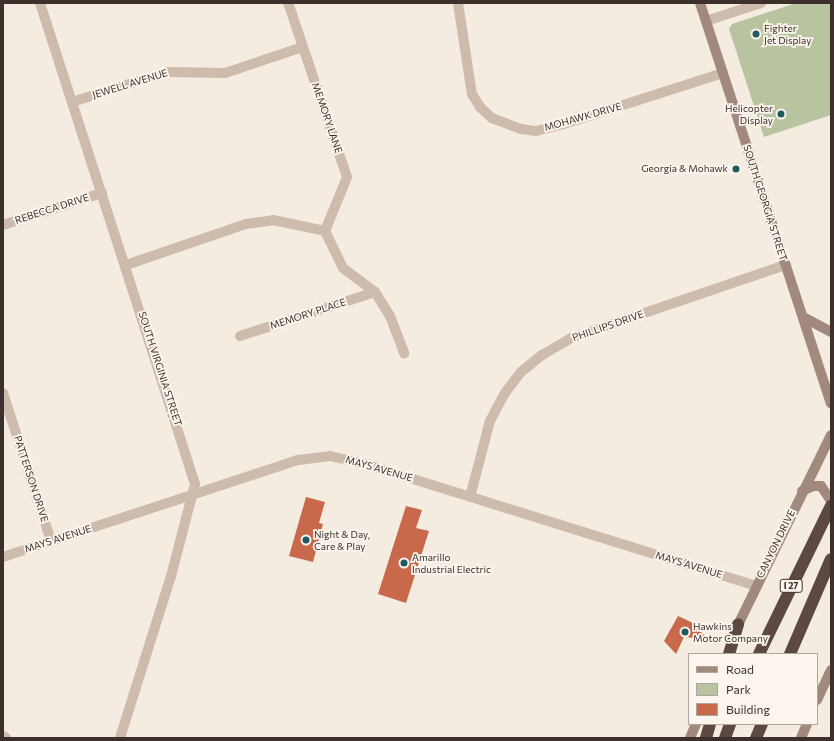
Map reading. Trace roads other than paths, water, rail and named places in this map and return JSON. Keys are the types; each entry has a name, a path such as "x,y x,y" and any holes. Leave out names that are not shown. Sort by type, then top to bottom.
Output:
{"highway":[{"name":"I 27","path":"759,653 831,506"},
{"name":"I 27","path":"790,653 831,559"},
{"path":"729,653 738,624"},
{"path":"706,738 710,725"},
{"path":"725,738 730,725"},
{"path":"756,738 762,725"}],"main road":[{"name":"SOUTH GEORGIA STREET","path":"700,3 831,403"},
{"path":"803,317 831,332"},
{"name":"CANYON DRIVE","path":"725,653 802,491 831,436"},
{"path":"802,491 813,486 821,486 831,501"},
{"path":"818,698 831,670"},
{"path":"690,738 696,725"},
{"path":"801,738 807,725"}],"street":[{"name":"SOUTH VIRGINIA STREET","path":"40,3 193,468 195,494 120,738"},
{"name":"MEMORY LANE","path":"288,3 347,178 325,231"},
{"name":"MOHAWK DRIVE","path":"458,3 472,94 480,107 492,118 521,129 536,131 564,124 723,73"},
{"path":"706,21 761,3"},
{"name":"JEWELL AVENUE","path":"72,102 168,72 225,73 303,48"},
{"name":"REBECCA DRIVE","path":"3,225 102,193"},
{"path":"126,265 246,224 273,220 325,231 343,268 375,292 390,316 404,353"},
{"name":"PHILLIPS DRIVE","path":"470,497 490,421 505,393 521,372 542,355 571,338 786,265"},
{"name":"MEMORY PLACE","path":"240,336 375,292"},
{"name":"PATTERSON DRIVE","path":"3,393 51,541"},
{"name":"MAYS AVENUE","path":"3,557 298,460 330,456 470,497 756,586"}],"place":[{"name":"Fighter Jet Display","path":"756,34"},
{"name":"Helicopter Display","path":"781,114"},
{"name":"Georgia & Mohawk","path":"736,169"},
{"name":"Night & Day, Care & Play","path":"306,540"},
{"name":"Amarillo Industrial Electric","path":"404,563"},
{"name":"Hawkins Motor Company","path":"685,632"}]}
